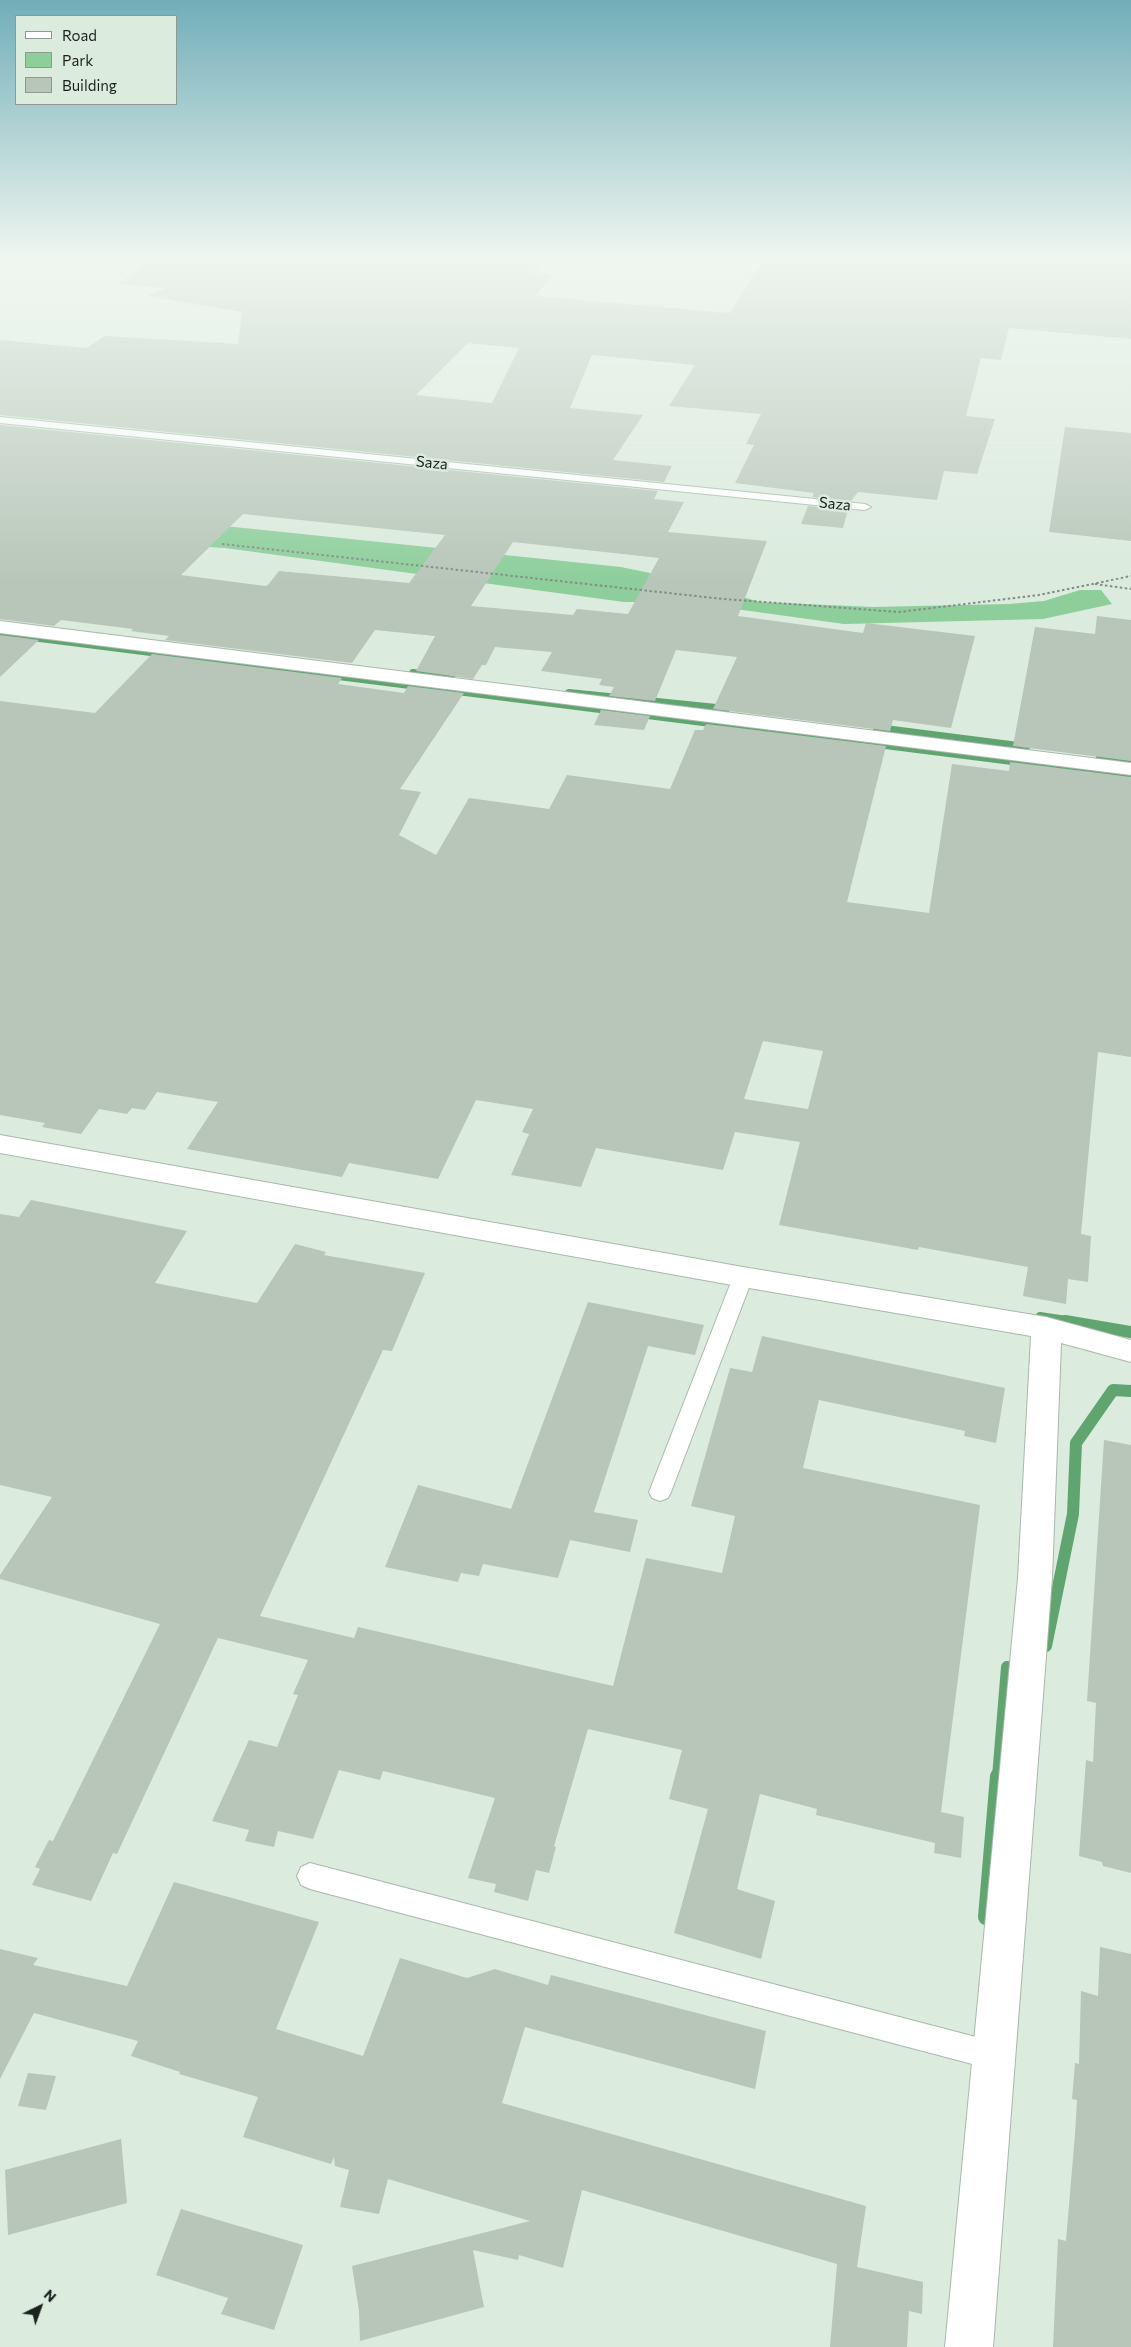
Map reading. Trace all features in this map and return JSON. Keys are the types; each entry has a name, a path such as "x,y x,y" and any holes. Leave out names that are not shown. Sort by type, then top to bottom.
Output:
{"street":[{"path":"0,627 1131,769"},
{"path":"0,1144 743,1277 1046,1328 1131,1351"},
{"path":"969,2347 1035,1578 1046,1328"}],"lane":[{"name":"Saza","path":"0,420 865,507"},
{"path":"660,1492 743,1277"},
{"path":"310,1876 994,2056"}],"path":[{"path":"222,544 723,599 899,612 1039,595 1131,576"},
{"path":"1092,584 1131,589"}],"green space":[{"path":"215,525 621,567 679,579 760,602 873,607 1009,604 1044,601 1080,590 1101,590 1112,604 1043,619 844,624 685,602 624,602 225,548 145,543"}],"building":[{"path":"0,366 445,366 416,395 492,403 510,366 588,366 570,408 643,415 613,460 672,466 664,482 0,415"},
{"path":"695,366 979,366 966,416 995,419 977,474 944,471 937,500 858,492 851,501 812,497 814,493 735,483 754,445 746,444 761,414 669,406"},
{"path":"0,425 658,491 654,499 684,502 668,532 767,541 738,616 863,633 866,623 975,636 951,728 893,720 890,731 713,709 737,657 676,650 655,701 609,696 614,687 599,685 602,679 541,671 552,652 495,647 486,665 482,665 473,679 416,671 435,636 375,630 352,663 165,640 169,636 131,631 133,629 61,620 54,626 0,619","holes":["243,514 300,520 445,535 409,583 279,571 268,585 265,586 181,575","513,542 659,558 628,614 577,609 573,615 471,606"]},
{"path":"1065,427 1131,433 1131,541 1049,532"},
{"path":"808,506 848,510 843,528 801,524"},
{"path":"1097,616 1131,620 1131,761 1013,746 1035,627 1095,634"},
{"path":"0,635 39,640 0,677"},
{"path":"152,654 342,678 338,684 404,693 408,686 464,693 400,789 421,792 399,835 436,855 469,798 549,809 567,775 670,789 695,730 703,730 706,724 886,746 847,902 929,913 952,764 1009,771 1010,762 1131,777 1131,1057 1098,1052 1081,1234 1091,1236 1088,1282 1068,1279 1066,1304 1023,1296 1028,1267 919,1247 918,1250 779,1225 800,1142 735,1132 723,1170 596,1148 581,1187 511,1175 529,1134 522,1132 533,1109 476,1100 438,1179 349,1163 342,1177 187,1149 218,1102 157,1092 145,1110 132,1108 127,1114 99,1109 81,1134 42,1127 45,1123 0,1115 0,701 95,713","holes":["763,1041 823,1051 808,1109 744,1099"]},
{"path":"601,710 650,716 644,730 594,725"},
{"path":"31,1200 187,1231 155,1283 257,1303 295,1244 326,1252 324,1255 425,1273 392,1351 383,1350 260,1616 354,1638 358,1627 613,1686 646,1558 722,1573 735,1516 691,1506 730,1368 752,1372 762,1336 1005,1388 996,1443 964,1436 965,1431 819,1400 803,1468 980,1505 941,1812 964,1817 961,1858 934,1853 935,1843 816,1815 817,1809 760,1794 737,1889 775,1901 761,1959 674,1933 708,1809 669,1799 682,1750 588,1729 554,1846 556,1847 549,1873 536,1870 528,1901 494,1892 496,1884 468,1878 495,1798 383,1771 380,1780 339,1770 313,1839 278,1831 274,1847 245,1841 249,1830 212,1821 249,1740 277,1747 298,1695 293,1694 308,1660 218,1638 117,1854 113,1853 91,1901 32,1885 40,1869 35,1867 49,1840 53,1841 160,1624 0,1579 0,1575 52,1497 0,1485 0,1214 19,1217"},
{"path":"588,1302 704,1325 695,1355 648,1346 594,1512 638,1520 630,1552 570,1540 558,1578 483,1564 479,1576 461,1573 458,1582 385,1567 418,1485 511,1509"},
{"path":"1104,1440 1131,1445 1131,1873 1103,1866 1102,1862 1079,1856 1086,1760 1093,1762 1096,1703 1087,1701"},
{"path":"174,1882 319,1922 276,2029 363,2056 400,1958 467,1978 495,1969 548,1985 551,1975 766,2031 755,2089 525,2027 502,2103 866,2206 857,2267 923,2282 922,2314 909,2311 907,2347 830,2347 837,2264 582,2190 563,2268 519,2255 518,2260 473,2250 484,2307 360,2341 359,2311 352,2266 530,2221 388,2179 379,2214 340,2207 349,2170 335,2166 334,2157 331,2164 243,2137 258,2097 179,2074 180,2072 131,2056 138,2041 34,2013 0,2079 0,1949 38,1958 33,1965 127,1986"},
{"path":"1100,1947 1131,1954 1131,2347 1053,2347 1058,2239 1066,2241 1075,2134 1077,2100 1072,2099 1075,2063 1079,2064 1081,1991 1098,1996"},
{"path":"28,2073 56,2076 46,2110 18,2106"},
{"path":"121,2139 127,2203 8,2235 5,2170"},
{"path":"181,2209 303,2245 274,2330 221,2314 228,2298 156,2275"}],"waterway":[{"path":"0,634 293,671"},
{"path":"283,669 1131,776"},
{"path":"413,673 451,678"},
{"path":"569,693 726,709"},
{"path":"877,728 1026,747"},
{"path":"1100,757 1131,761"},
{"path":"1040,1317 1073,1322"},
{"path":"1065,1321 1131,1332"},
{"path":"1046,1646 1073,1514 1076,1443 1113,1390 1131,1391"},
{"path":"998,1777 1007,1667"},
{"path":"986,1917 998,1776"}]}
